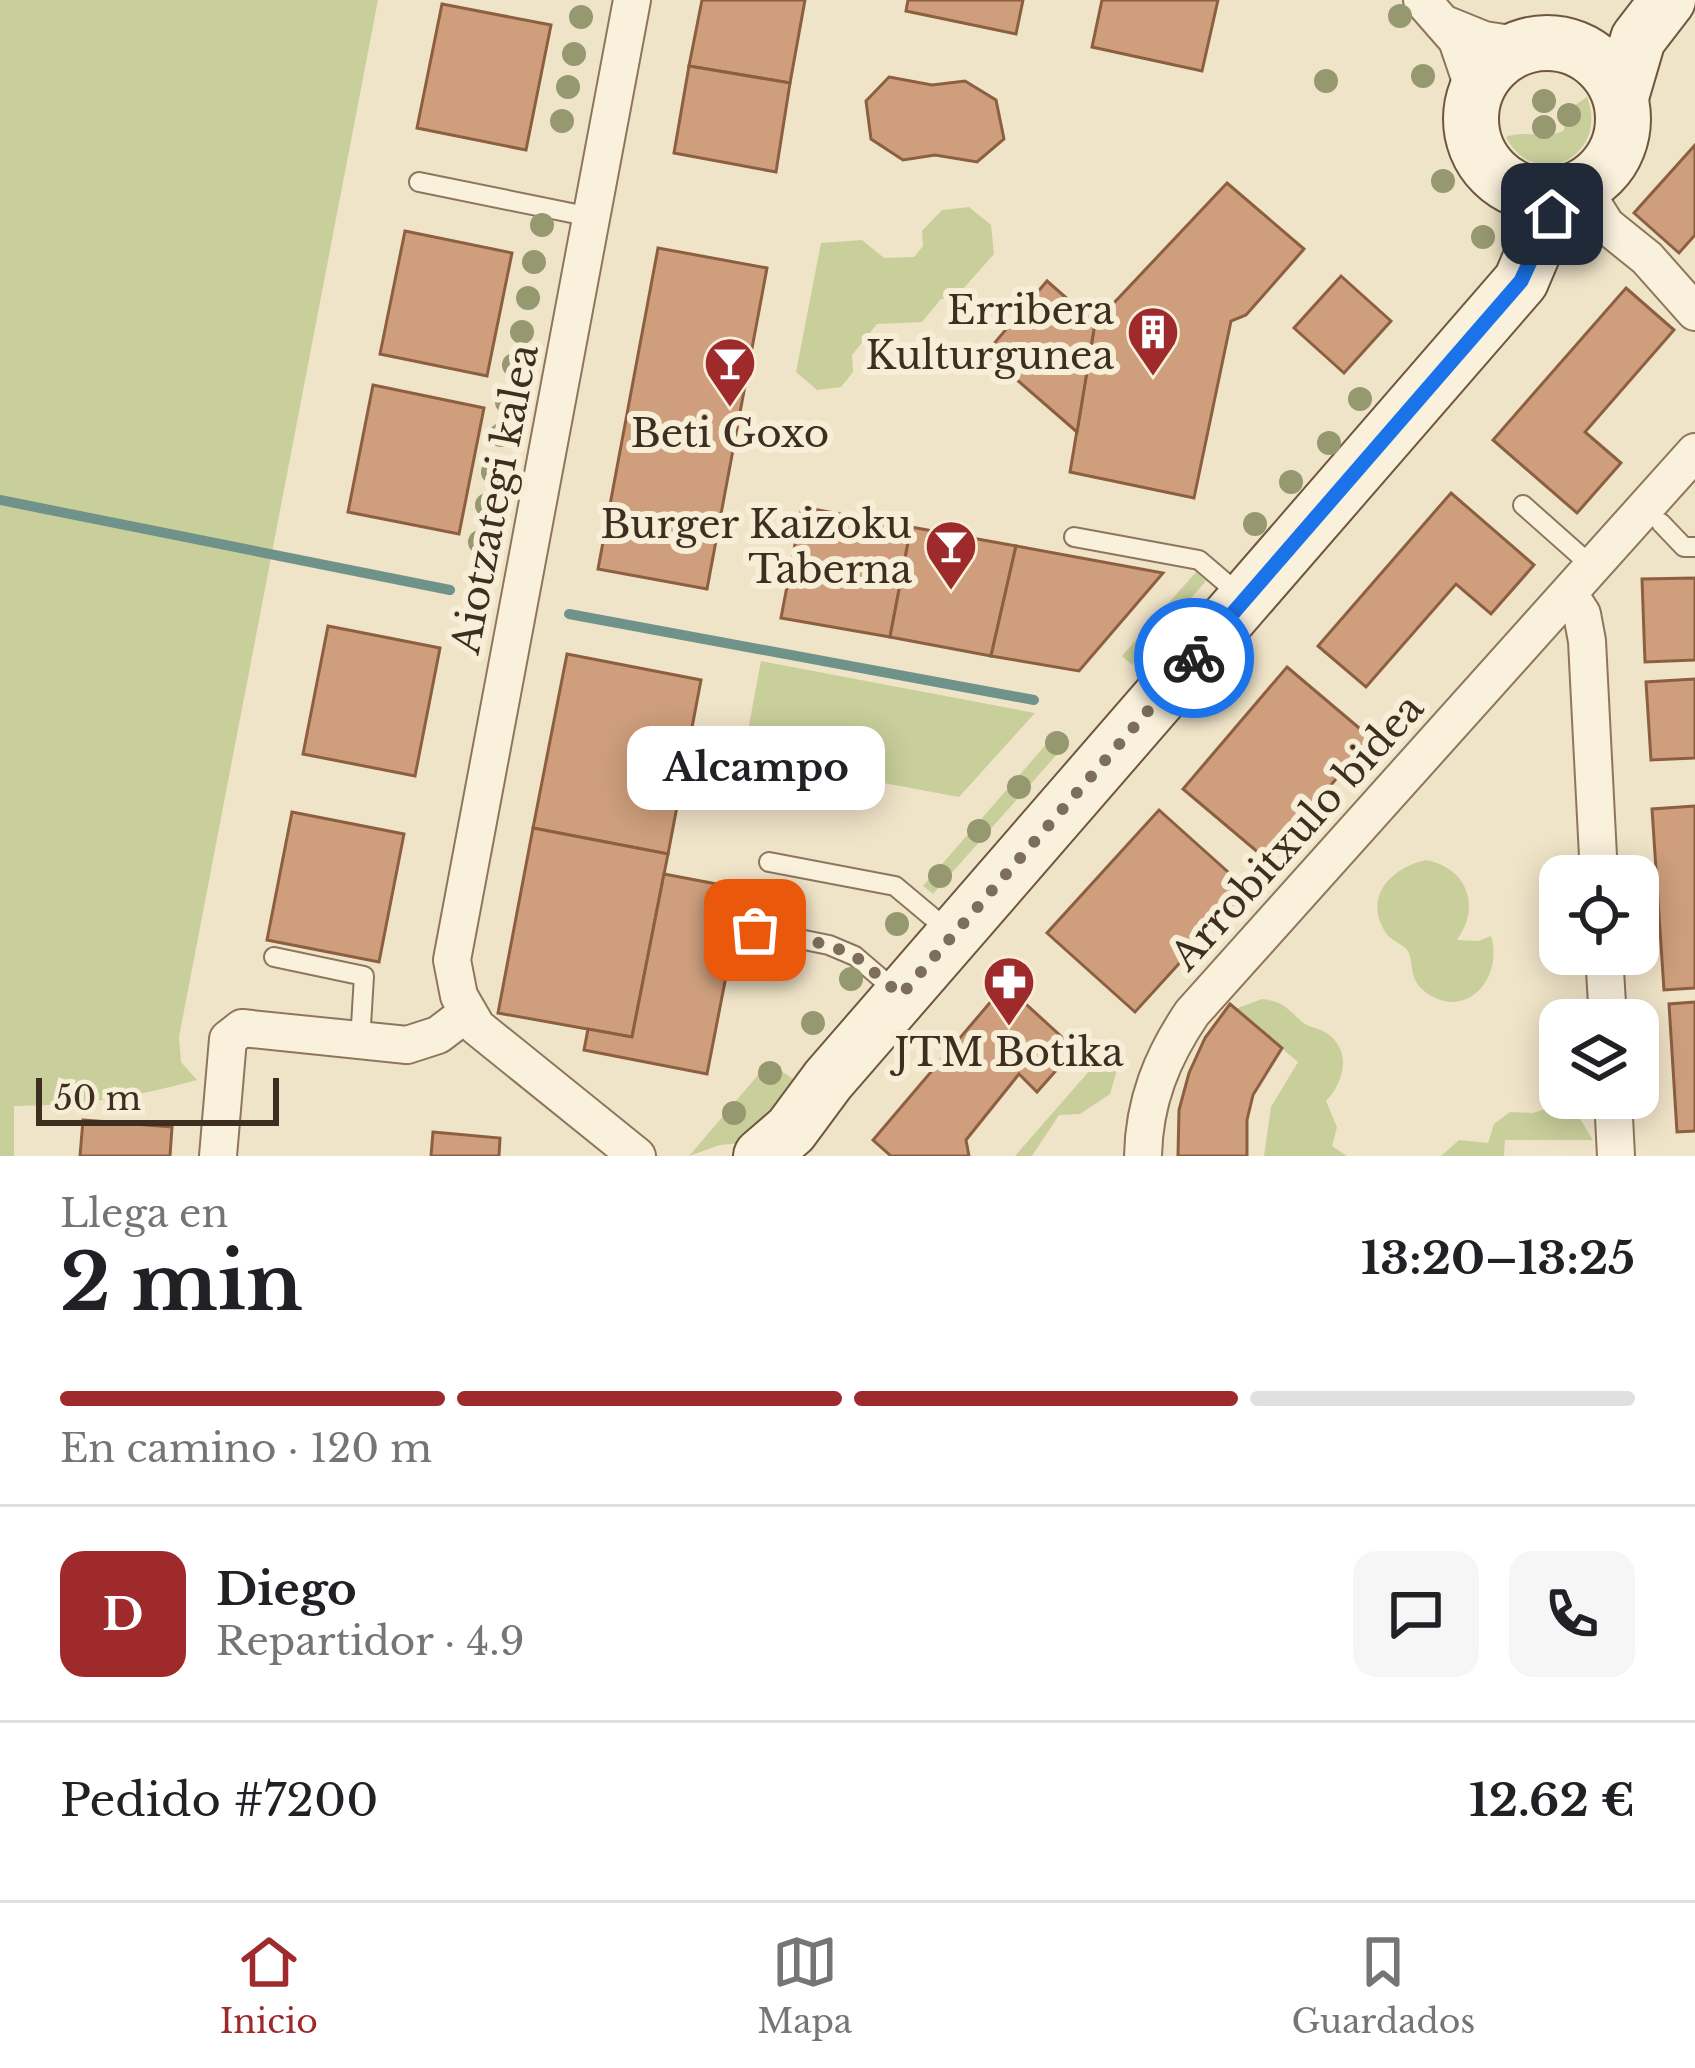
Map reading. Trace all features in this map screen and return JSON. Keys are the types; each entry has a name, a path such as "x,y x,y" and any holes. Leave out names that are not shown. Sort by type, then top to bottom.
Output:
{"main road":[{"path":"1574,191 1545,196 1507,185 1490,171 1472,134 1475,93 1494,64 1547,46 1611,38 1658,10"},
{"path":"780,1147 808,1104 901,995 1521,281 1540,236 1574,191 1613,159 1624,118 1621,97 1629,58 1658,10"},
{"path":"1547,46 1601,65 1621,97"},
{"path":"1507,185 1525,231 1521,281"}],"street":[{"name":"Aiotzategi kalea","path":"466,1012 454,978 453,941 632,0"},
{"path":"1435,12 1484,40 1547,46"},
{"path":"1435,12 1465,57 1475,93"},
{"path":"1574,191 1647,258 1695,312"},
{"name":"Arrobitxulo bidea","path":"1143,1156 1149,1101 1159,1070 1192,1013 1695,452"},
{"path":"1582,581 1598,855"},
{"path":"218,1156 228,1039 242,1028 407,1045 438,1035 466,1012 490,1040 637,1156"},
{"path":"1614,1119 1616,1156"}],"lane":[{"path":"419,182 591,217"},
{"path":"1523,505 1582,581"},
{"path":"1660,523 1684,547 1695,547"},
{"path":"1074,537 1199,560 1245,599"},
{"path":"770,862 896,886 953,935"},
{"path":"755,930 829,945 855,956 901,995"},
{"path":"274,957 364,976 360,1042"}],"green space":[{"path":"0,0 378,0 179,1037 181,1062 197,1080 106,1099 14,1106 14,1156 0,1156"},
{"path":"1587,97 1588,136 1566,161 1534,163 1519,154 1506,137 1563,131 1575,105"},
{"path":"969,207 991,225 994,254 955,298 941,299 922,322 877,324 852,355 853,372 841,387 817,390 796,372 821,243 862,240 884,258 914,257 923,246 922,231 942,210"},
{"path":"1196,572 1206,581 1132,665 1122,656"},
{"path":"761,661 1035,713 959,797 743,757"},
{"path":"1056,733 1067,743 933,894 923,886"},
{"path":"1426,860 1452,871 1466,891 1468,915 1457,940 1491,936 1492,967 1478,992 1467,999 1439,1000 1424,991 1415,980 1407,950 1388,936 1379,920 1377,907 1384,886 1402,869"},
{"path":"1262,999 1280,1004 1336,1041 1343,1067 1326,1101 1337,1127 1332,1146 1347,1156 1264,1156 1271,1107 1298,1062 1235,1009"},
{"path":"1105,1053 1120,1059 1110,1094 1080,1114 1059,1115 1032,1156 1015,1156"},
{"path":"769,1062 797,1082 743,1143 689,1156"},
{"path":"1539,1111 1539,1119 1580,1119 1593,1140 1505,1140 1504,1156 1441,1156 1459,1140 1488,1143 1494,1124 1510,1112"}],"building":[{"path":"702,0 805,0 790,83 689,66"},
{"path":"908,0 1023,0 1016,34 906,11"},
{"path":"1102,0 1218,0 1202,71 1092,47"},
{"path":"442,4 551,25 526,150 417,128"},
{"path":"689,66 790,83 776,172 674,153"},
{"path":"889,77 932,85 965,81 996,100 1004,139 977,162 935,155 903,160 871,139 866,101"},
{"path":"1695,145 1695,235 1679,253 1634,213"},
{"name":"Erribera Kulturgunea","path":"1227,183 1304,249 1246,315 1231,321 1194,498 1070,472 1095,323"},
{"path":"405,231 512,253 487,376 380,354"},
{"path":"658,248 767,268 707,589 598,569"},
{"path":"1341,276 1391,321 1344,373 1294,328"},
{"path":"1047,281 1095,323 1077,432 986,353"},
{"path":"1626,288 1674,330 1585,432 1621,463 1577,513 1493,440"},
{"path":"373,385 484,408 459,534 348,512"},
{"path":"1451,493 1534,565 1491,614 1456,584 1366,687 1318,646"},
{"path":"802,507 911,527 890,637 781,618"},
{"path":"911,527 1016,546 991,656 890,637"},
{"path":"1016,546 1163,573 1079,671 991,656"},
{"path":"1695,578 1695,660 1645,662 1642,579"},
{"path":"328,626 440,648 415,776 303,754"},
{"path":"567,654 701,680 668,854 533,828"},
{"path":"1287,667 1371,738 1267,860 1183,789"},
{"path":"1695,679 1695,758 1651,760 1646,682"},
{"path":"1695,806 1695,988 1664,990 1659,855 1655,855 1652,809"},
{"path":"1159,810 1247,889 1135,1012 1047,933"},
{"path":"292,812 404,834 379,962 267,940"},
{"path":"533,828 668,854 632,1037 498,1013"},
{"path":"664,874 743,889 707,1074 584,1050 588,1029 632,1037"},
{"path":"1005,985 1075,1049 1037,1092 1019,1074 966,1140 969,1156 891,1156 873,1140"},
{"path":"1695,1002 1695,1131 1677,1132 1669,1004"},
{"path":"1230,1004 1282,1048 1253,1095 1247,1156 1178,1156 1179,1110 1189,1073 1205,1038"},
{"path":"83,1120 172,1127 170,1156 80,1156"},
{"path":"433,1132 500,1138 499,1156 431,1156"}],"waterway":[{"path":"0,500 450,590"},
{"path":"569,614 1034,700"}],"way so far":[{"path":"755,930 829,945 855,956 901,995 1194,658"}],"place":[{"name":"Erribera Kulturgunea","path":"1153,378"},
{"name":"Beti Goxo","path":"730,409"},
{"name":"Burger Kaizoku Taberna","path":"951,592"},
{"name":"Alcampo","path":"755,930"},
{"name":"JTM Botika","path":"1009,1028"}],"route":[{"path":"1194,658 1521,281 1552,214"}]}
